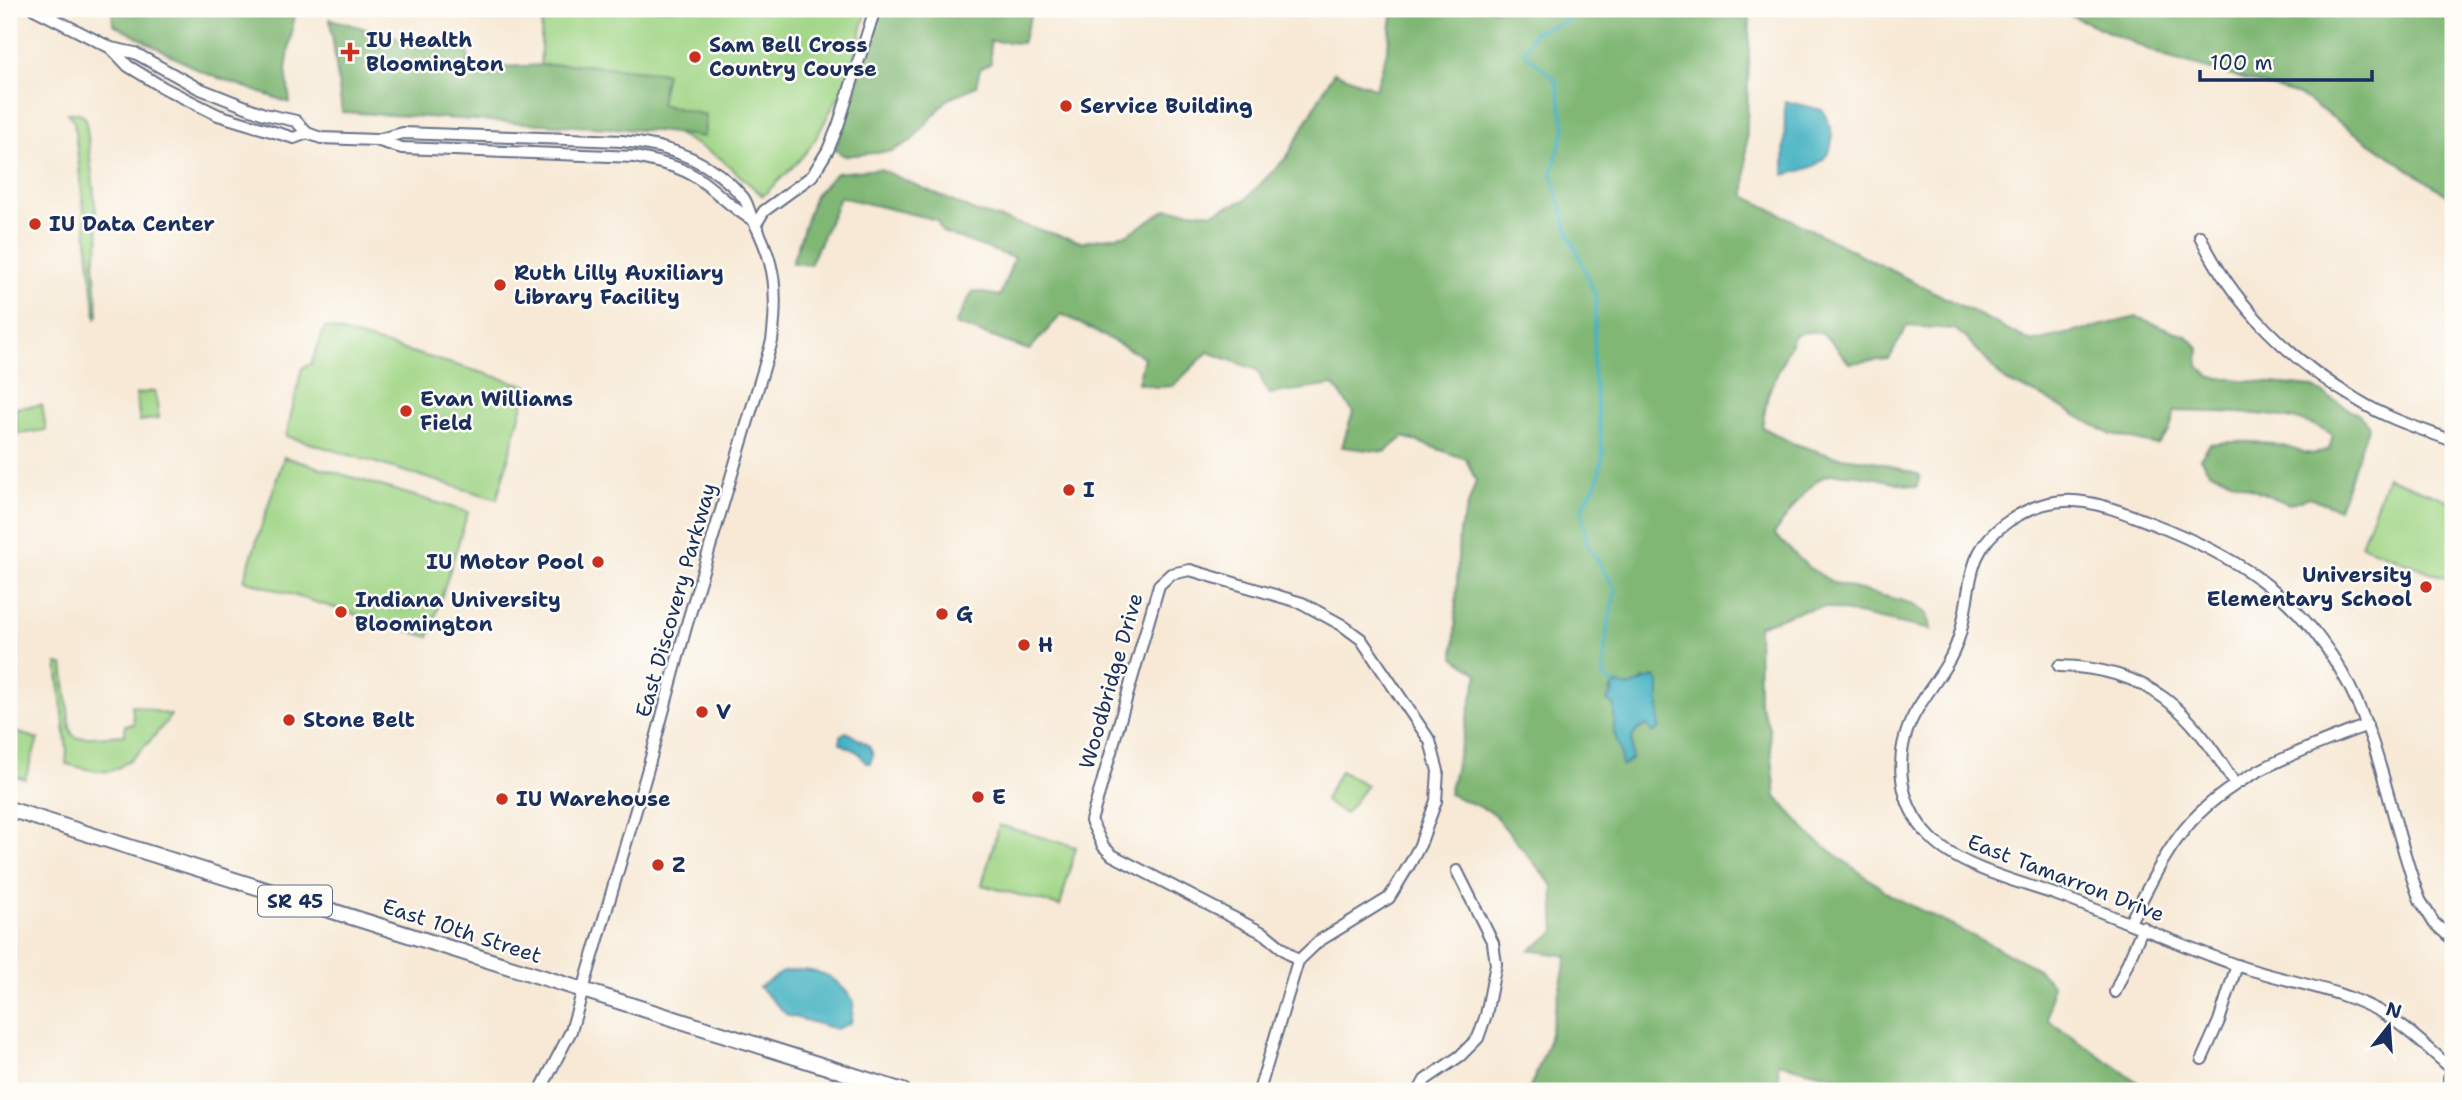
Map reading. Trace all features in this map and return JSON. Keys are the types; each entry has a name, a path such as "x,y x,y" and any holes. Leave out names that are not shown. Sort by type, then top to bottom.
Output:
{"main road":[{"name":"East 10th Street","path":"9,809 903,1091"}],"street":[{"name":"East Discovery Parkway","path":"34,9 111,48 135,53 198,88 264,114 296,121 307,133 321,138 376,140 402,148 635,158 668,165 697,177 735,211 754,222"},
{"path":"754,222 764,211 813,176 828,150 875,9"},
{"name":"East Discovery Parkway","path":"111,48 128,66 164,88 218,115 294,138 307,133"},
{"name":"East Discovery Parkway","path":"376,140 403,133 653,144 701,162 724,178 745,198 773,271 777,299 772,341 686,627 647,772 571,1031 540,1091"},
{"path":"2200,236 2222,274 2247,308 2298,359 2360,402 2390,417 2453,441"},
{"name":"East Tamarron Drive","path":"2451,1091 2449,1078 2453,1070 2403,1027 2364,1004 2237,965 2130,922 1958,859 1925,832 1906,800 1901,777 1900,762 1905,736 1910,720 1955,649 1972,570 1984,545 2001,527 2039,505 2056,501 2081,501 2111,508 2221,553 2272,588 2312,628 2338,665 2367,725 2420,900 2434,923 2453,940"},
{"name":"Woodbridge Drive","path":"1190,570 1202,573 1302,603 1342,625 1361,639 1430,741 1436,760 1438,781 1432,813 1416,853 1390,898 1319,941 1298,961 1265,934 1112,855 1103,846 1091,821 1159,585 1171,574 1190,570"},
{"path":"2059,666 2076,666 2110,673 2158,694 2198,729 2235,784"},
{"path":"2130,922 2184,830 2211,802 2235,784 2291,755 2367,725"},
{"path":"1419,1091 1425,1080 1460,1056 1478,1038 1486,1015 1496,964 1493,943 1457,871"},
{"path":"2115,992 2143,927"},
{"path":"1259,1091 1298,961"},
{"path":"2202,1059 2219,1021 2237,965"}],"green space":[{"path":"112,9 286,9 295,13 286,69 290,103 202,72 113,24"},
{"name":"Sam Bell Cross Country Course","path":"542,9 867,9 846,88 836,100 807,151 763,196 720,158 663,126 539,122"},
{"path":"882,9 1033,9 1022,43 990,41 991,63 980,69 976,86 948,99 911,141 892,151 845,156 835,150"},
{"path":"1393,9 1750,9 1745,196 2032,342 2137,317 2187,336 2199,348 2198,366 2211,377 2312,387 2359,415 2369,425 2339,509 2309,497 2289,504 2209,471 2200,458 2210,444 2228,442 2273,444 2309,454 2329,450 2333,435 2317,427 2257,414 2175,411 2169,432 2157,445 2110,434 2041,396 2005,381 1955,329 1907,326 1889,359 1849,363 1831,341 1820,333 1794,336 1768,394 1762,427 1792,443 1833,456 1873,461 1920,475 1917,487 1856,475 1825,476 1804,494 1774,534 1808,567 1834,583 1914,604 1927,614 1931,630 1825,607 1800,611 1758,626 1759,701 1769,727 1776,797 1813,838 1892,896 2035,967 2052,984 2048,1020 2139,1083 2156,1091 1893,1091 1778,1063 1779,1091 1527,1091 1547,1047 1567,956 1530,950 1555,932 1553,886 1492,812 1449,794 1478,674 1454,657 1459,532 1476,481 1466,459 1404,437 1385,452 1342,447 1353,412 1334,385 1269,394 1257,370 1208,352 1173,386 1156,387 1138,383 1144,357 1062,314 1029,350 955,324 973,291 1000,296 1014,258 942,232 937,220 840,197 810,265 792,263 815,195 836,173 880,169 974,211 1082,242 1128,234 1167,209 1212,213 1245,200 1287,157 1334,72 1376,89 1388,47","holes":["1643,679 1659,682 1659,729 1648,725 1637,731 1632,738 1632,759 1622,765 1614,732 1614,705 1607,701 1613,684 1628,688 1636,687"]},
{"path":"2056,9 2453,9 2453,199 2299,95 2166,57"},
{"path":"330,19 413,42 467,46 469,63 500,67 575,64 666,73 660,104 706,115 704,137 657,131 342,112"},
{"path":"68,113 80,113 86,119 99,241 94,261 98,315 96,318 74,122"},
{"name":"Evan Williams Field","path":"325,327 528,386 497,499 286,436 302,368 311,364"},
{"path":"155,391 159,418 140,421 136,394"},
{"path":"42,405 46,430 18,434 15,408"},
{"path":"284,457 468,512 429,637 244,580"},
{"path":"2387,477 2453,502 2453,581 2361,545"},
{"path":"57,664 63,665 70,728 77,738 125,735 125,725 134,724 132,705 171,715 144,747 118,768 99,771 66,764 67,751"},
{"path":"9,730 38,739 25,779 9,774"},
{"path":"1340,771 1367,785 1345,814 1325,800"},
{"path":"999,825 1076,847 1060,906 982,885"}],"water":[{"path":"1785,101 1822,110 1832,139 1828,153 1816,165 1784,175"},
{"path":"1655,677 1659,682 1659,729 1652,733 1647,725 1633,734 1632,759 1622,766 1614,732 1614,706 1607,701 1612,694 1613,684 1632,686"},
{"path":"847,732 869,746 873,755 870,763 866,763 859,753 840,743 840,736"},
{"path":"797,970 823,974 842,986 854,1001 851,1023 836,1029 787,1015 759,987 783,972"}],"waterway":[{"path":"1568,9 1565,22 1534,32 1524,52 1556,80 1565,127 1552,173 1567,228 1596,297 1593,370 1603,454 1598,480 1582,507 1587,544 1616,590 1607,633 1604,666 1604,677 1613,684"}],"railway":[{"path":"9,1088 15,1091"}],"place":[{"name":"IU Health Bloomington","path":"350,52"},
{"name":"Sam Bell Cross Country Course","path":"695,57"},
{"name":"Service Building","path":"1066,106"},
{"name":"IU Data Center","path":"35,224"},
{"name":"Ruth Lilly Auxiliary Library Facility","path":"500,285"},
{"name":"Evan Williams Field","path":"406,411"},
{"name":"I","path":"1069,490"},
{"name":"IU Motor Pool","path":"598,562"},
{"name":"University Elementary School","path":"2426,587"},
{"name":"Indiana University Bloomington","path":"341,612"},
{"name":"G","path":"942,614"},
{"name":"H","path":"1024,645"},
{"name":"V","path":"702,712"},
{"name":"Stone Belt","path":"289,720"},
{"name":"E","path":"978,797"},
{"name":"IU Warehouse","path":"502,799"},
{"name":"Z","path":"658,865"}]}
